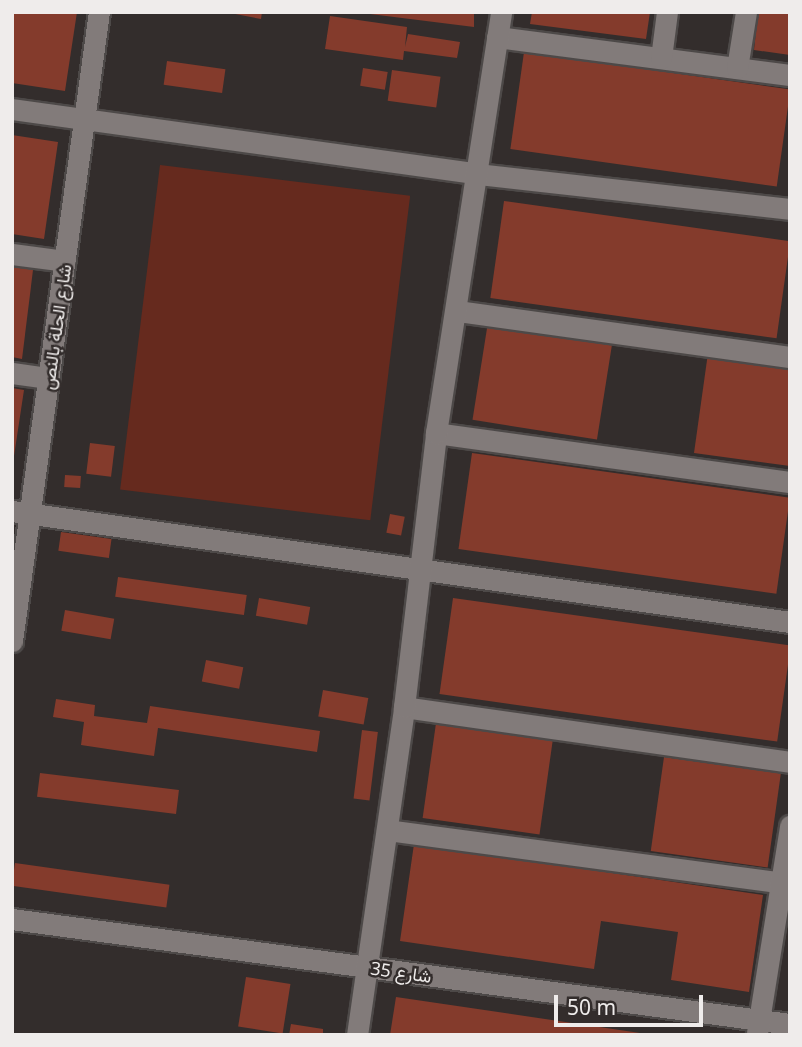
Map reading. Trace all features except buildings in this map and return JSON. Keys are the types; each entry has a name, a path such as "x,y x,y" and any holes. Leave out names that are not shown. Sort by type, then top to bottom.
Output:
{"street":[{"name":"شارع الحلة بالنص","path":"12,641 22,513 49,378 99,12"},
{"path":"357,1035 404,708 417,569 436,433 457,311 501,12"},
{"path":"661,58 667,12"},
{"path":"737,68 746,12"},
{"path":"498,37 790,75"},
{"path":"12,109 478,174 790,209"},
{"path":"12,254 65,261"},
{"path":"457,311 790,358"},
{"path":"12,373 49,378"},
{"path":"436,433 790,482"},
{"path":"22,513 790,622"},
{"path":"404,708 790,762"},
{"path":"757,1028 790,826"},
{"path":"387,830 782,883"},
{"name":"شارع 35","path":"12,919 366,968 757,1028 790,1024"}],"shaded area":[{"path":"160,165 410,196 370,520 120,490"}]}
